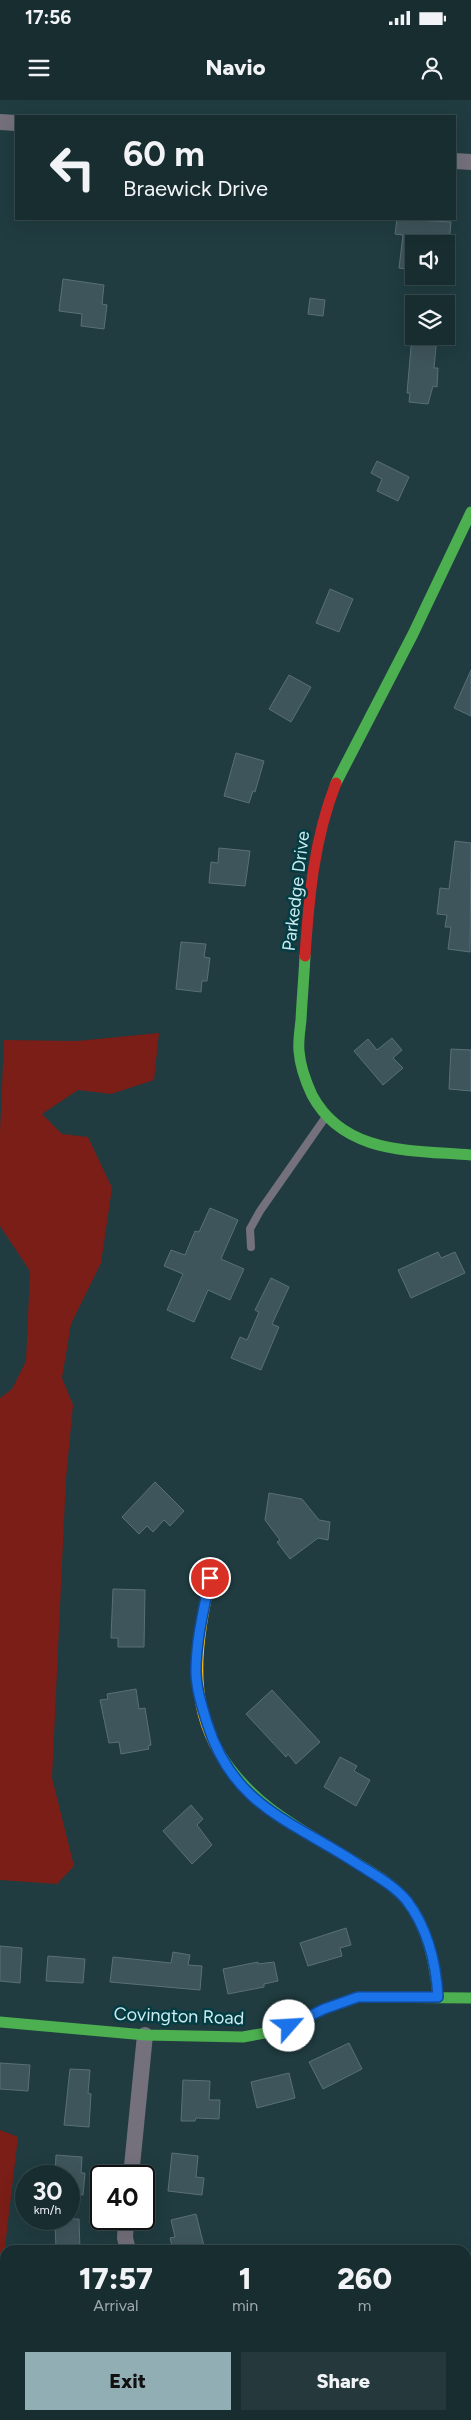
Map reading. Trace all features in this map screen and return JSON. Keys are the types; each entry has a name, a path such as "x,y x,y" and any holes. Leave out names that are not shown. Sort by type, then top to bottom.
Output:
{"street":[{"path":"0,122 15,123"},
{"path":"456,161 471,162"},
{"name":"Parkedge Drive","path":"471,512 413,634 336,782 317,841 310,885 299,1051 303,1076 318,1108 340,1131 350,1137 376,1145 471,1155"},
{"path":"210,1578 199,1633 196,1672 203,1711 221,1760 228,1771 259,1804 363,1867 406,1900 425,1933 432,1950 438,1997"},
{"name":"Covington Road","path":"0,2022 145,2035 243,2037 276,2031 324,2009 358,1997 471,1998"},
{"path":"132,2165 145,2035"},
{"path":"125,2230 127,2245"}],"lane":[{"path":"251,1247 250,1229 260,1211 326,1117"}],"shaded area":[{"path":"159,1033 154,1080 111,1094 78,1090 42,1114 62,1134 88,1137 112,1188 101,1263 71,1324 62,1378 73,1405 66,1478 52,1778 74,1866 57,1884 0,1880 0,1398 12,1389 26,1361 30,1271 0,1226 0,1132 4,1040 77,1041"},
{"path":"0,2130 18,2137 5,2245 0,2245"}],"building":[{"path":"397,220 451,222 450,235 405,235 405,269 399,268 403,235 395,234"},
{"path":"63,279 104,285 102,304 107,305 104,329 81,326 82,314 59,311"},
{"path":"310,298 325,300 323,316 308,314"},
{"path":"411,345 436,345 434,368 438,368 437,387 433,386 428,404 409,402 410,393 407,393"},
{"path":"377,461 409,477 398,501 377,491 382,479 371,473"},
{"path":"330,589 353,599 339,632 316,623"},
{"path":"471,670 471,716 454,708"},
{"path":"289,675 311,687 291,722 269,709"},
{"path":"236,753 264,761 255,792 253,791 249,803 224,796"},
{"path":"455,841 471,843 470,952 448,949 451,927 445,927 447,915 437,914 440,888 449,889"},
{"path":"219,848 250,851 245,886 209,883 211,862 218,863"},
{"path":"181,942 206,944 204,957 210,958 207,981 202,981 201,992 176,989"},
{"path":"392,1038 402,1050 393,1058 403,1068 383,1085 354,1051 368,1039 377,1050"},
{"path":"451,1049 471,1050 471,1091 449,1089"},
{"path":"210,1208 238,1220 221,1259 244,1269 230,1300 208,1290 194,1322 167,1310 183,1274 164,1266 171,1250 185,1255 195,1231 199,1232"},
{"path":"438,1252 441,1258 455,1252 465,1273 411,1298 398,1270"},
{"path":"271,1278 289,1287 272,1324 279,1327 261,1370 231,1358 240,1337 247,1340 259,1312 255,1310"},
{"path":"155,1482 184,1511 170,1526 164,1520 153,1532 147,1526 139,1534 122,1517"},
{"path":"269,1493 302,1499 319,1520 330,1522 328,1540 318,1538 290,1559 277,1542 280,1540 265,1520"},
{"path":"113,1589 145,1590 144,1647 118,1647 118,1638 111,1638"},
{"path":"136,1689 139,1709 145,1708 151,1745 148,1746 149,1749 121,1754 119,1742 109,1743 100,1700 108,1699 107,1694"},
{"path":"272,1690 320,1742 296,1764 288,1754 286,1757 246,1714"},
{"path":"340,1757 357,1766 354,1771 370,1780 356,1806 324,1787"},
{"path":"191,1805 203,1819 197,1825 212,1845 192,1864 163,1831"},
{"path":"346,1928 351,1945 340,1948 342,1956 308,1966 300,1943"},
{"path":"0,1946 22,1948 20,1983 0,1981"},
{"path":"173,1952 190,1955 188,1965 202,1966 200,1990 110,1982 113,1957 171,1963"},
{"path":"48,1956 85,1959 83,1983 46,1981"},
{"path":"258,1962 258,1964 274,1962 278,1981 264,1984 264,1987 228,1994 223,1969"},
{"path":"349,2043 362,2069 323,2089 309,2062"},
{"path":"0,2063 30,2065 28,2091 0,2089"},
{"path":"70,2069 90,2070 88,2093 91,2094 89,2127 64,2125"},
{"path":"289,2073 295,2098 257,2108 251,2082"},
{"path":"183,2080 210,2081 209,2100 220,2100 219,2119 196,2118 195,2121 181,2121"},
{"path":"172,2153 198,2156 196,2177 204,2178 202,2195 168,2191"},
{"path":"56,2155 82,2157 81,2173 85,2173 83,2195 80,2195 80,2165 56,2165"},
{"path":"196,2214 204,2245 172,2245 170,2238 175,2237 171,2220"},
{"path":"55,2230 79,2230 80,2245 56,2245"}],"traffic: fast":[{"path":"336,783 413,634 471,512"},
{"path":"305,956 299,1039 300,1056 312,1095 326,1115 342,1129 361,1139 381,1146 403,1150 471,1155"},
{"path":"220,1754 233,1773 264,1803 298,1828 369,1870 396,1889 407,1901 420,1923 429,1946 435,1971 438,1997"},
{"path":"0,2022 145,2035 243,2037 276,2031 324,2009 358,1997 471,1998"}],"traffic: slow":[{"path":"210,1578 199,1646 199,1690 202,1711 209,1733 220,1754"}],"traffic: jam":[{"path":"305,956 314,868 322,825 336,783"}],"route":[{"path":"210,1578 199,1633 196,1672 203,1711 221,1760 247,1793 259,1804 363,1867 393,1888 406,1900 425,1933 432,1950 435,1965 438,1997 358,1997 324,2009 289,2026"}]}
